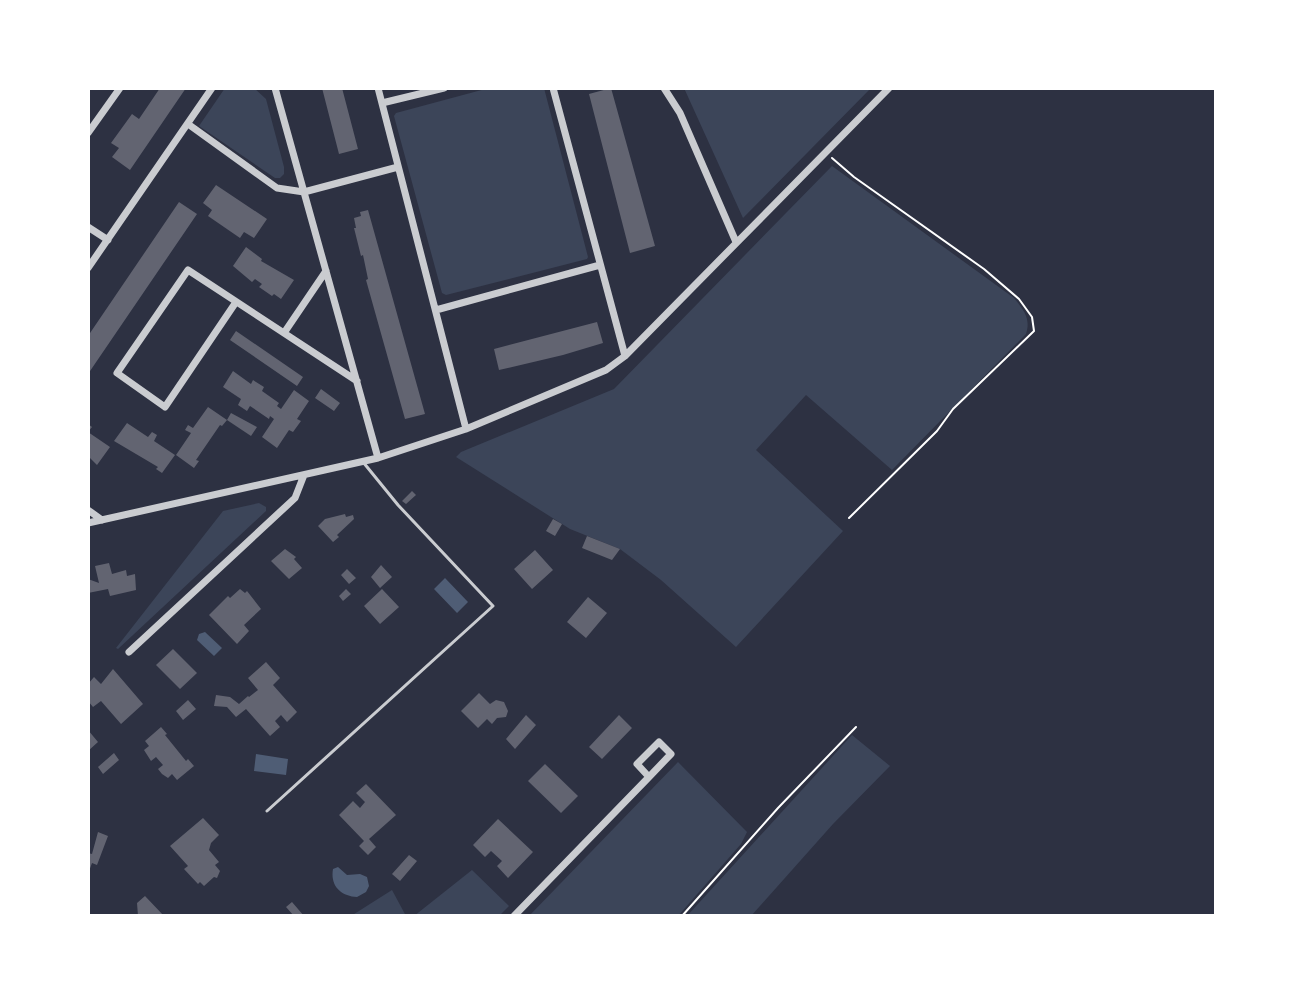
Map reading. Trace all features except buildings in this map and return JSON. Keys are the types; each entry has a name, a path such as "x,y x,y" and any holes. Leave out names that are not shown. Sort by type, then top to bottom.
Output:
{"street":[{"path":"88,268 212,88"},
{"path":"275,88 378,458"},
{"path":"378,88 466,429"},
{"path":"382,103 444,88"},
{"path":"553,88 625,356"},
{"path":"664,88 680,113 736,242"},
{"path":"88,523 378,458 466,429 606,370 625,356 889,88"},
{"path":"88,133 115,90"},
{"path":"188,124 277,188 304,192 398,167"},
{"path":"88,227 108,240"},
{"path":"436,310 600,265"},
{"path":"236,302 165,407 117,373 188,270 357,381"},
{"path":"284,333 326,271"},
{"path":"129,652 295,498 304,475"},
{"path":"88,510 102,520"},
{"path":"514,916 649,777 671,754 659,742 637,764 649,777"}],"lane":[{"path":"267,811 493,606 398,505 363,462"}],"path":[{"path":"825,152 854,177 984,269 1019,299 1032,317 1034,331 953,409 937,431 849,518"},
{"path":"682,916 856,727"}],"shaded area":[{"path":"225,88 254,88 266,99 284,167 280,178 275,178 199,126"},
{"path":"489,88 544,88 588,257 446,295 442,293 394,116"},
{"path":"684,88 871,88 743,218"},
{"path":"832,166 1014,298 1026,315 1028,324 1026,334 892,470 806,395 756,450 843,531 736,647 661,580 620,549 570,529 456,457 461,452 614,389"},
{"path":"259,503 266,507 266,511 116,648 223,511"},
{"path":"445,578 468,602 457,613 434,589"},
{"path":"205,632 222,648 214,656 197,640 199,634"},
{"path":"852,735 890,766 751,916 687,916"},
{"path":"256,754 288,759 286,775 254,771"},
{"path":"678,762 747,832 741,844 678,916 529,916"},
{"path":"338,867 347,875 367,877 369,886 366,892 357,897 346,895 338,889 333,880 333,869"},
{"path":"472,870 509,906 499,916 414,916"},
{"path":"392,890 406,916 351,916"}]}
